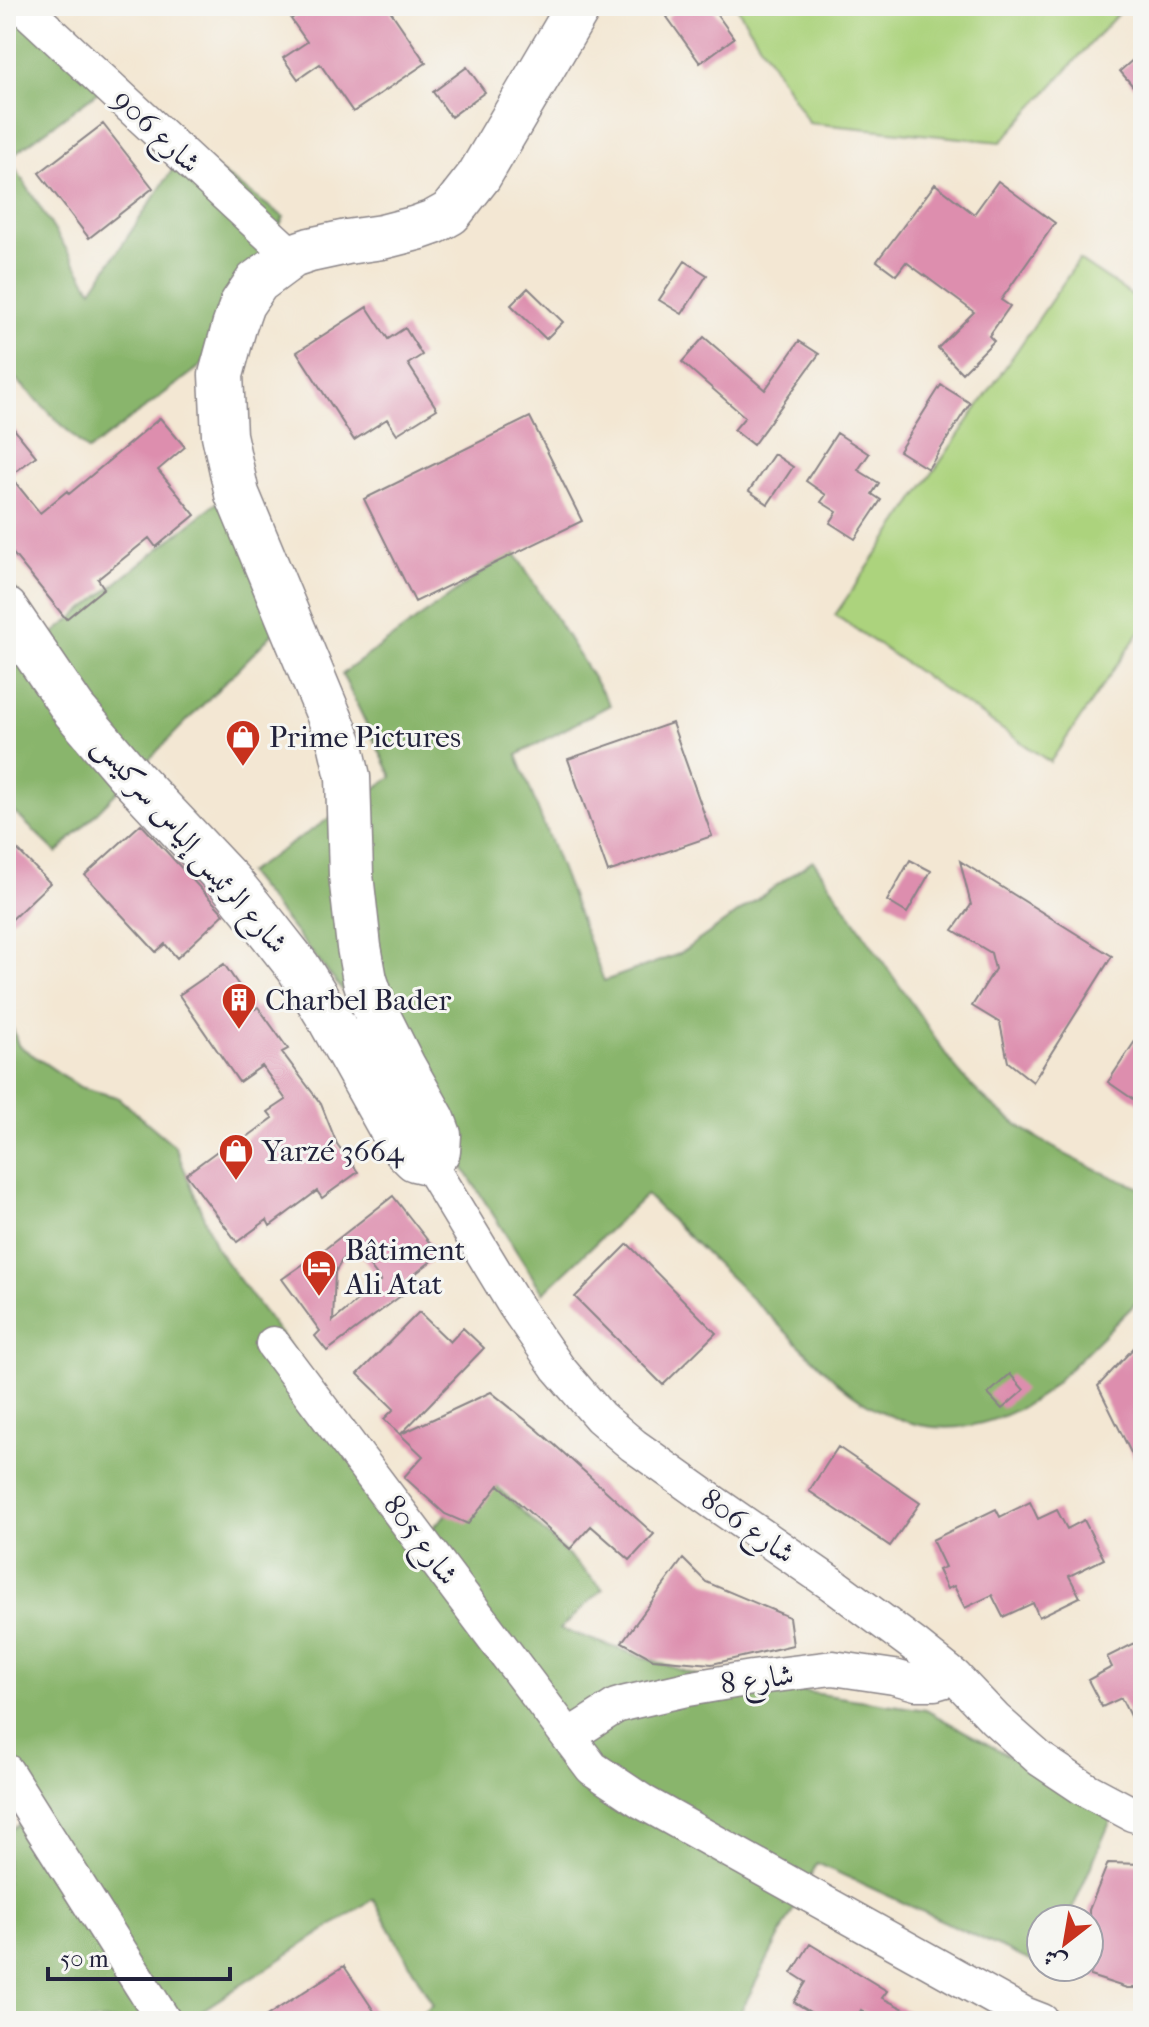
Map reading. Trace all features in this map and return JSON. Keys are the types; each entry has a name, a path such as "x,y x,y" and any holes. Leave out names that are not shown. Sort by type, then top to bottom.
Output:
{"main road":[{"path":"428,1162 438,1151 439,1135 376,1012 365,980 351,875 348,777 340,742 237,494 224,435 221,375 242,304 257,282 292,256 417,228 450,213 479,176 579,6"},
{"name":"شارع الرئيس إلياس سركيس","path":"6,610 74,710 131,777 230,882 298,967 390,1127 415,1159 428,1162"}],"street":[{"name":"شارع 906","path":"22,6 292,256"},
{"name":"شارع 806","path":"428,1162 514,1304 558,1368 600,1417 633,1445 844,1592 955,1677 995,1719 1040,1759 1085,1789 1143,1817"},
{"name":"شارع 805","path":"273,1344 592,1768 643,1802 1024,2014 1042,2021"},
{"name":"شارع 8","path":"569,1736 616,1706 752,1678 833,1668 916,1683 935,1683 955,1677"},
{"path":"6,1771 164,2021"}],"green space":[{"path":"6,6 49,6 106,86 9,158 92,290 187,148 284,217 202,365 88,451 6,369"},
{"path":"736,6 1125,6 1001,142 809,123"},
{"path":"1079,260 1143,303 1143,627 1050,762 835,615"},
{"path":"236,487 293,613 57,853 6,804 6,576 49,637"},
{"path":"513,550 610,705 517,755 604,981 679,954 813,860 946,1055 977,1092 1044,1142 1093,1168 1143,1189 1143,1296 1046,1392 1019,1409 993,1420 940,1428 914,1424 863,1402 838,1383 646,1195 543,1293 378,1034 247,873 392,777 342,674"},
{"path":"6,1007 18,1045 80,1087 117,1097 175,1146 217,1250 429,1531 486,1476 603,1589 560,1629 699,1676 926,1710 1024,1764 1111,1820 1075,1903 1025,1903 1025,1959 817,1863 736,2021 410,2021 433,2005 373,1899 192,2017 193,2021 6,2021 6,1833 37,1812 6,1759"}],"building":[{"path":"310,6 387,6 426,63 353,112 320,64 298,79 283,58 307,42 291,19"},
{"path":"682,6 711,6 734,38 700,63 667,17"},
{"path":"1143,51 1143,98 1120,71"},
{"path":"467,67 485,92 451,117 433,92"},
{"path":"103,124 153,188 89,238 39,173"},
{"path":"998,181 1055,223 1001,300 1010,306 989,336 994,341 962,373 938,348 974,312 906,262 896,275 877,261 935,184 974,214"},
{"path":"685,261 707,275 682,314 659,300"},
{"path":"528,288 563,322 546,339 511,305"},
{"path":"367,307 388,339 405,328 422,355 408,364 437,409 397,434 387,419 354,440 297,352"},
{"path":"704,337 765,390 799,341 819,354 753,445 734,430 745,417 682,362"},
{"path":"941,385 970,403 928,469 899,451"},
{"path":"530,417 582,521 415,602 364,499"},
{"path":"160,418 185,447 158,470 195,515 156,547 149,538 98,579 104,588 66,619 6,545 6,419 36,456 10,476 40,513 67,491 69,494"},
{"path":"837,433 869,454 858,470 879,483 872,494 881,500 855,539 830,523 837,512 821,502 826,495 806,481"},
{"path":"774,454 793,467 768,504 749,491"},
{"path":"672,723 712,836 608,872 568,759"},
{"path":"141,824 224,914 177,958 165,944 156,952 85,875"},
{"path":"6,838 50,883 6,925"},
{"path":"910,860 931,871 907,913 887,901"},
{"path":"960,861 1112,956 1033,1082 1008,1062 1000,1023 972,1006 995,969 991,953 953,930 971,905"},
{"path":"224,964 288,1049 282,1052 321,1104 337,1144 358,1172 322,1198 317,1191 270,1226 267,1220 237,1242 186,1174 239,1135 243,1140 273,1118 268,1112 286,1100 262,1066 239,1082 179,995"},
{"path":"1143,1029 1143,1106 1108,1082"},
{"path":"393,1196 439,1255 396,1289 402,1295 327,1351 315,1336 320,1331 282,1279","holes":["352,1244 381,1281 333,1321 335,1272"]},
{"path":"628,1244 716,1333 663,1385 575,1297"},
{"path":"419,1312 450,1342 463,1328 484,1348 401,1434 491,1392 654,1534 630,1560 591,1526 570,1549 499,1485 468,1524 445,1514 404,1477 423,1456 384,1419 394,1409 358,1374"},
{"path":"1143,1338 1143,1477 1098,1386"},
{"path":"1010,1374 1024,1390 1002,1409 988,1394"},
{"path":"838,1447 920,1503 890,1546 809,1491"},
{"path":"1030,1502 1038,1519 1057,1510 1067,1529 1084,1520 1104,1559 1069,1576 1080,1597 1039,1617 1033,1603 1003,1617 992,1595 965,1608 954,1586 947,1589 938,1570 945,1567 932,1540 996,1509 1000,1517"},
{"path":"683,1559 706,1582 789,1617 793,1645 712,1664 653,1659 622,1642"},
{"path":"1143,1639 1143,1742 1121,1698 1102,1707 1088,1680 1112,1667 1107,1657"},
{"path":"1108,1863 1143,1864 1143,1988 1127,1988 1105,1981 1105,1903 1092,1903"},
{"path":"810,1944 887,1991 882,1998 928,2021 880,2021 861,2010 855,2021 825,2021 794,2002 806,1982 792,1973"},
{"path":"344,1966 374,2011 358,2021 259,2021"}],"place":[{"name":"Prime Pictures","path":"243,768"},
{"name":"Charbel Bader","path":"239,1031"},
{"name":"Yarzé 3664","path":"236,1182"},
{"name":"Bâtiment Ali Atat","path":"319,1298"}]}
